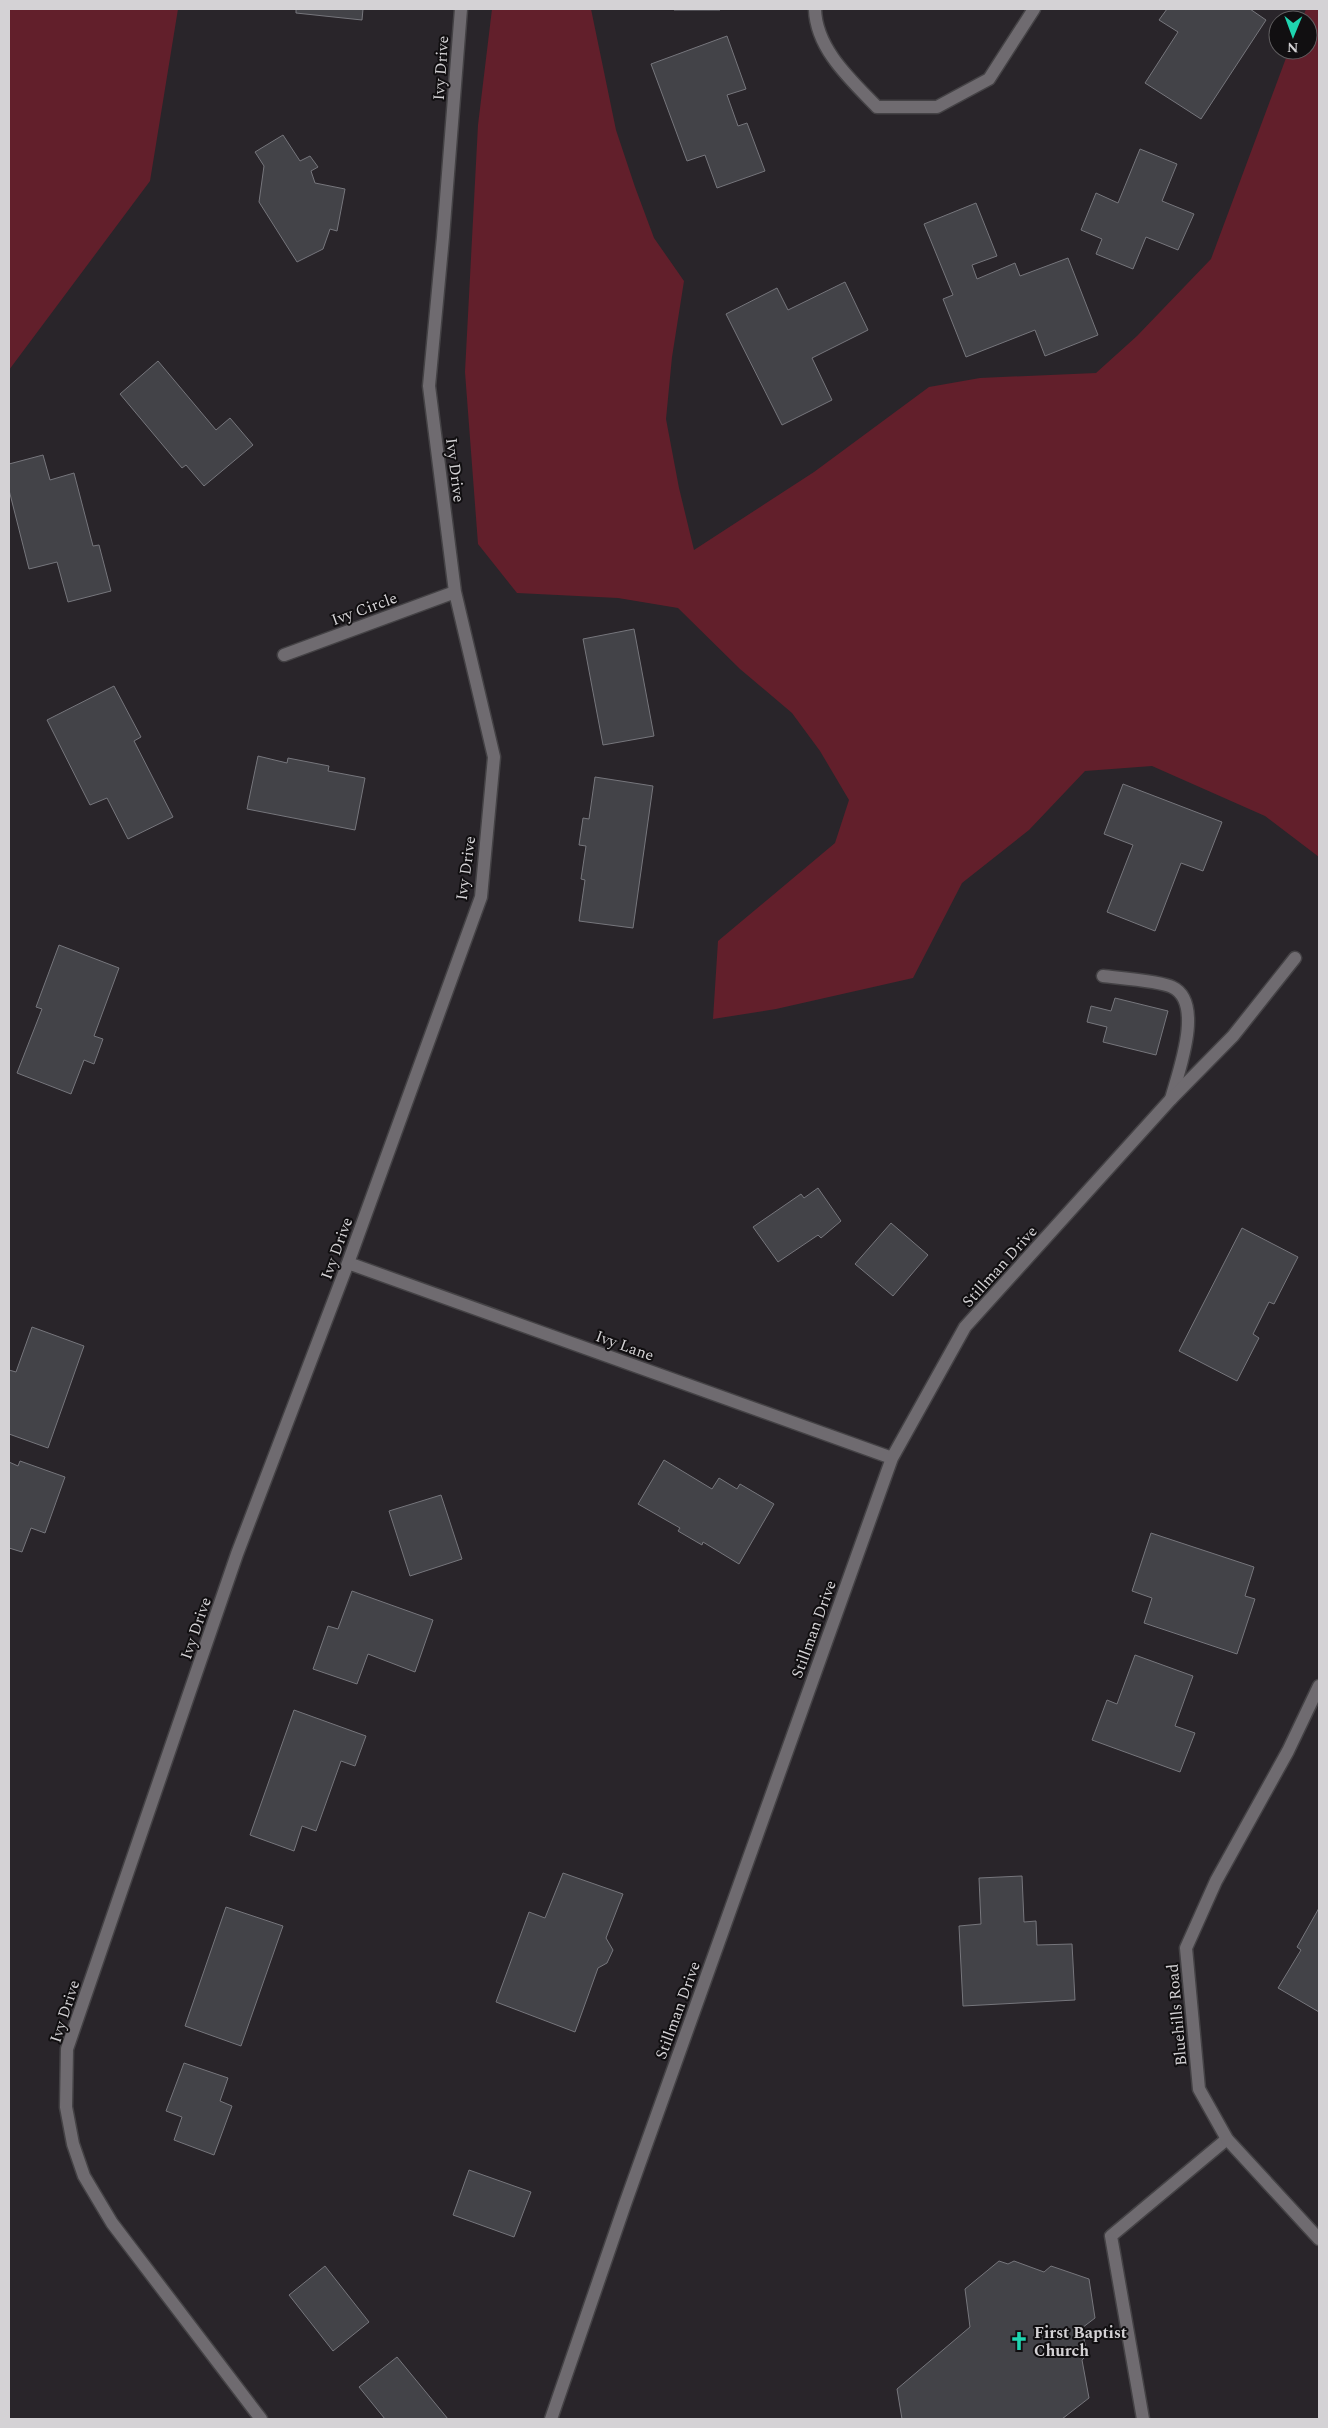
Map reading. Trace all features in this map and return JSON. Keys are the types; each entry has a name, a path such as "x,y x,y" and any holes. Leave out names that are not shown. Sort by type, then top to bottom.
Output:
{"street":[{"name":"Ivy Drive","path":"261,2419 112,2222 84,2176 73,2144 66,2107 67,2049 237,1554 348,1263 481,897 494,757 455,592 428,386 443,237 461,9"},
{"path":"815,9 815,20 836,65 877,107 937,107 989,79 1034,9"},
{"name":"Ivy Circle","path":"284,655 455,592"},
{"name":"Stillman Drive","path":"551,2419 625,2204 892,1458 965,1328 1171,1099 1233,1036 1295,958"},
{"path":"1103,976 1172,986 1184,995 1188,1012 1187,1037 1171,1099"},
{"name":"Ivy Lane","path":"348,1263 892,1458"},
{"name":"Bluehills Road","path":"1319,1686 1288,1751 1216,1881 1186,1948 1198,2089 1227,2138 1319,2239"},
{"path":"1143,2419 1111,2236 1227,2138"}],"shaded area":[{"path":"9,9 178,9 150,181 9,370"},
{"path":"492,9 591,9 616,130 635,187 654,238 684,281 672,357 666,419 679,488 694,550 814,472 929,387 980,378 1096,373 1137,336 1211,259 1285,60 1318,60 1318,10 1306,10 1319,9 1319,857 1265,816 1152,766 1085,771 1029,830 962,883 913,978 776,1009 713,1019 718,941 835,843 849,800 820,751 792,713 740,669 678,608 618,598 517,593 478,544 465,372 478,125"}],"building":[{"path":"296,9 363,9 362,20 296,13"},
{"path":"720,9 720,10 674,10"},
{"path":"1167,9 1250,9 1266,20 1201,119 1145,83 1178,32 1159,20"},
{"path":"727,36 746,89 727,95 738,126 747,123 765,171 717,188 705,155 687,161 651,64"},
{"path":"283,135 300,161 310,156 318,167 311,171 315,183 345,189 337,231 330,229 323,249 297,262 259,202 264,166 255,152"},
{"path":"1140,149 1177,164 1162,201 1194,214 1178,250 1146,237 1133,269 1096,254 1102,239 1081,230 1096,193 1118,203"},
{"path":"976,203 997,256 972,265 977,279 1015,263 1020,276 1068,258 1098,335 1045,356 1035,330 966,357 943,299 953,295 924,224"},
{"path":"845,282 868,330 812,358 832,400 782,425 726,314 777,288 788,310"},
{"path":"158,361 216,430 230,418 253,445 204,486 186,465 182,468 120,394"},
{"path":"43,455 50,480 74,473 93,546 99,545 111,591 68,602 57,562 29,569 9,490 9,464"},
{"path":"634,629 654,736 603,745 583,639"},
{"path":"114,686 141,737 134,741 173,817 128,839 107,798 90,805 47,720"},
{"path":"258,756 287,763 288,758 329,766 328,771 365,778 355,830 247,809"},
{"path":"595,777 653,786 633,928 579,921 585,880 581,879 586,846 579,845 583,818 589,819"},
{"path":"1123,784 1222,822 1203,871 1181,863 1155,931 1107,912 1133,845 1104,834"},
{"path":"59,945 119,968 94,1036 103,1039 94,1064 84,1060 71,1094 17,1073 42,1009 36,1007"},
{"path":"1115,998 1168,1011 1156,1055 1103,1042 1107,1027 1087,1022 1091,1006 1111,1011"},
{"path":"818,1188 841,1221 821,1238 818,1235 778,1262 753,1227 801,1194 804,1198"},
{"path":"891,1223 928,1255 893,1296 855,1264"},
{"path":"1242,1228 1298,1257 1274,1304 1269,1302 1253,1334 1259,1338 1237,1381 1179,1351"},
{"path":"32,1327 84,1346 48,1448 9,1434 9,1370 16,1372"},
{"path":"664,1460 712,1489 719,1478 737,1489 740,1484 774,1504 739,1564 703,1542 702,1545 678,1531 680,1528 638,1504"},
{"path":"20,1461 65,1477 45,1533 31,1528 22,1552 9,1548 9,1462 18,1466"},
{"path":"441,1495 462,1559 410,1576 389,1511"},
{"path":"1151,1533 1254,1567 1245,1596 1255,1599 1237,1654 1144,1623 1152,1598 1132,1591"},
{"path":"352,1591 433,1620 415,1672 368,1654 357,1684 313,1669 328,1626 338,1629"},
{"path":"1135,1655 1193,1676 1175,1726 1195,1733 1180,1772 1092,1740 1107,1700 1117,1704"},
{"path":"294,1710 366,1736 355,1766 341,1761 316,1831 302,1826 294,1851 250,1835"},
{"path":"563,1873 623,1894 606,1938 613,1950 607,1963 598,1968 575,2032 496,2002 529,1912 545,1918"},
{"path":"1022,1876 1024,1922 1036,1921 1037,1945 1072,1944 1075,2000 963,2006 959,1926 981,1924 979,1878"},
{"path":"226,1907 283,1926 241,2046 185,2026"},
{"path":"1319,1908 1319,2012 1278,1988 1301,1950 1297,1947"},
{"path":"184,2063 228,2078 220,2101 232,2106 214,2155 174,2140 182,2117 166,2111"},
{"path":"469,2170 531,2192 514,2237 453,2215"},
{"name":"First Baptist Church","path":"999,2261 1008,2264 1014,2261 1044,2272 1051,2266 1089,2279 1095,2318 1082,2328 1087,2355 1082,2360 1089,2398 1062,2419 902,2419 897,2389 970,2327 965,2289"},
{"path":"325,2266 369,2322 333,2351 289,2295"},
{"path":"397,2357 448,2419 385,2419 359,2387"}],"place":[{"name":"First Baptist Church","path":"1019,2341"}]}
